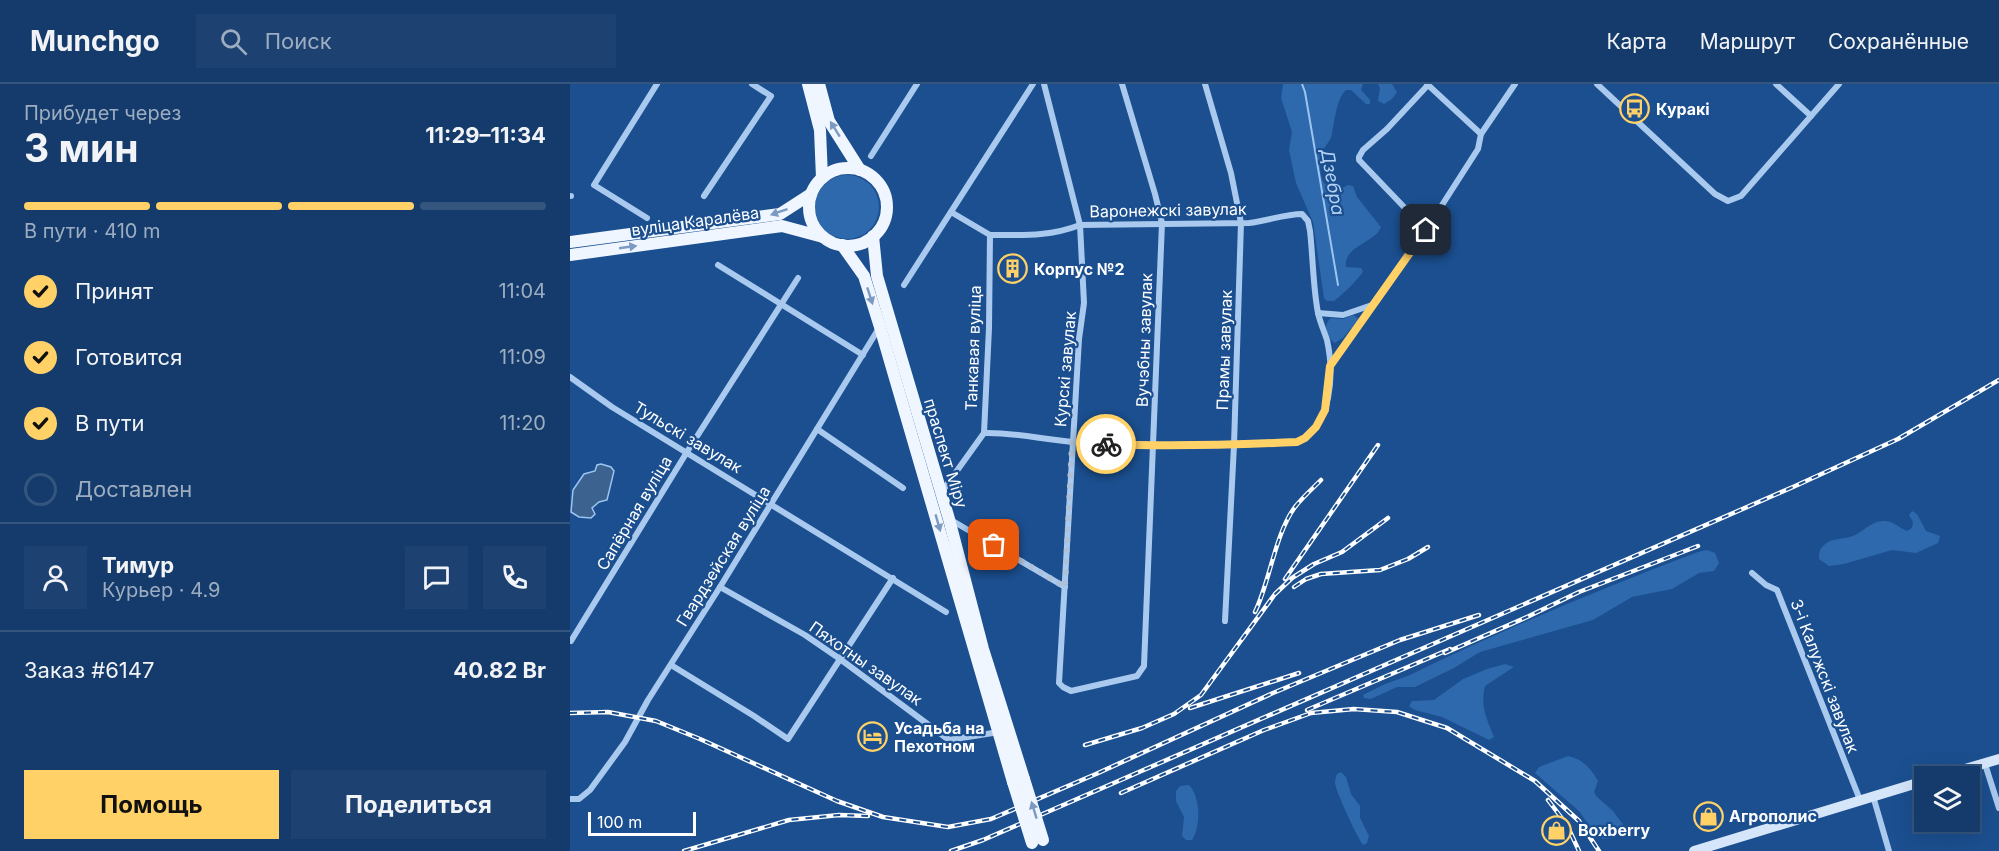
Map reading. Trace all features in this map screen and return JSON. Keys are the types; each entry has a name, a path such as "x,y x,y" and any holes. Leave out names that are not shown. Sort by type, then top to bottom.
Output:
{"main road":[{"path":"808,84 820,130 822,177"},
{"name":"праспект Міру","path":"819,84 829,121 860,170 877,181 886,199 885,219 873,236 876,276 949,519 1039,846"},
{"path":"860,170 840,169 822,177 811,194 809,214 814,227 823,237 842,245 862,243 873,236"},
{"name":"вуліца Каралёва","path":"570,242 780,214 811,194"},
{"name":"вуліца Каралёва","path":"570,255 782,226 823,237"},
{"name":"праспект Міру","path":"842,245 864,276 999,732 1019,780"}],"street":[{"path":"647,218 594,185 657,84"},
{"path":"704,196 771,96 752,84"},
{"path":"871,156 917,84"},
{"path":"904,285 1033,84"},
{"name":"Курскі завулак","path":"1044,84 1080,225 1084,303 1079,339 1072,442 1059,683 1071,691"},
{"name":"Вучэбны завулак","path":"1071,691 1137,676 1144,666 1162,223 1122,84"},
{"name":"Прамы завулак","path":"1206,84 1231,173 1241,223 1234,445 1225,621"},
{"path":"1330,366 1426,230 1478,149 1481,134 1515,84"},
{"path":"1597,84 1715,194 1728,201 1741,196 1839,84"},
{"path":"1776,84 1811,116"},
{"path":"1426,230 1359,160 1363,150 1387,129 1427,85 1481,134"},
{"path":"951,212 990,235"},
{"name":"Варонежскі завулак","path":"990,235 1047,235 1061,233 1080,225 1241,223 1274,220 1291,214 1302,214 1308,221 1310,231 1318,314"},
{"name":"Танкавая вуліца","path":"941,493 984,433 989,328 990,235"},
{"path":"718,265 863,355"},
{"name":"Сапёрная вуліца","path":"571,641 687,452 798,278"},
{"path":"984,433 1072,442 1153,446 1297,442 1305,438 1316,427 1325,410 1330,366 1327,341 1318,314 1343,315 1373,305"},
{"name":"Гвардзейская вуліца","path":"570,799 579,799 590,790 625,742 648,700 887,314"},
{"name":"Тульскі завулак","path":"570,377 612,407 946,612"},
{"path":"817,429 903,488"},
{"path":"949,519 1065,587"},
{"name":"3-і Калужскі завулак","path":"1752,573 1766,585 1777,590 1860,800"},
{"path":"671,665 754,716 788,740 893,578"},
{"name":"Пяхотны завулак","path":"720,587 805,635 840,658 949,740 999,732"},
{"path":"1978,766 1999,759"},
{"path":"1985,764 1999,808"},
{"path":"1694,851 1914,784"},
{"path":"1873,796 1888,851"}],"shaded area":[{"path":"1283,84 1363,84 1361,90 1370,100 1370,104 1366,104 1351,90 1346,90 1338,104 1331,136 1321,159 1320,168 1325,184 1338,190 1348,185 1353,186 1357,197 1381,227 1373,237 1349,254 1346,267 1361,268 1363,271 1355,282 1334,301 1327,301 1324,298 1313,222 1296,183 1289,150 1292,132 1281,98"},
{"path":"1378,84 1392,84 1397,92 1384,104 1378,101 1380,88"},
{"path":"847,175 865,181 873,189 879,207 873,225 865,233 847,239 829,233 821,225 815,207 821,189 829,181"},
{"path":"1353,315 1358,318 1357,321 1343,338 1335,343 1332,341 1326,329 1328,320 1343,319"},
{"path":"597,465 611,467 614,471 607,500 599,502 592,508 595,514 591,518 579,517 571,512 573,490 584,474 595,471"},
{"path":"1912,511 1917,514 1926,531 1940,536 1938,543 1916,553 1892,550 1844,564 1829,566 1819,559 1820,551 1826,543 1853,536 1878,522 1889,522 1907,531 1912,528 1913,522 1909,515"},
{"path":"1707,550 1715,553 1719,563 1714,571 1699,573 1672,589 1632,597 1593,620 1480,652 1415,687 1397,687 1371,699 1364,698 1363,695 1382,686 1552,610"},
{"path":"1505,664 1514,667 1485,686 1484,706 1494,737 1489,740 1442,717 1415,710 1409,706 1412,701 1434,700 1463,679"},
{"path":"1568,756 1582,762 1592,772 1598,781 1594,792 1625,827 1622,834 1603,839 1595,834 1579,811 1535,773 1539,767"},
{"path":"1341,772 1346,777 1351,794 1360,806 1360,818 1369,836 1367,843 1363,845 1336,788 1336,777"},
{"path":"1189,785 1196,797 1198,820 1192,840 1186,840 1182,836 1184,817 1176,801 1176,791 1180,786"}],"waterway":[{"name":"Дзебра","path":"1302,84 1338,285"}],"railway":[{"path":"951,851 983,840 1793,487 1898,439 1999,380"},
{"path":"1285,579 1378,445"},
{"path":"1255,612 1282,530 1298,504 1321,480"},
{"path":"1085,745 1142,728 1174,714 1201,695 1275,594 1292,578 1314,564 1342,552 1388,518"},
{"path":"1445,653 1579,592 1698,546"},
{"path":"1294,587 1306,579 1321,574 1380,570 1408,559 1428,547"},
{"path":"570,713 608,712 656,721 837,801 883,817 948,827 991,819 1273,693 1400,640 1479,615"},
{"path":"1307,710 1450,649"},
{"path":"1190,708 1299,673"},
{"path":"1121,793 1264,730 1311,713 1354,709 1397,712 1447,728 1535,781 1579,821 1599,851"},
{"path":"1548,800 1567,825 1579,851"},
{"path":"684,851 789,820 839,815 868,816"}],"way so far":[{"path":"994,545 1065,587 1072,442 1106,444"}],"place":[{"name":"Куракі","path":"1635,109"},
{"name":"Корпус №2","path":"1013,269"},
{"name":"Усадьба на Пехотном","path":"873,737"},
{"name":"Агрополис","path":"1708,816"},
{"name":"Boxberry","path":"1557,830"}],"route":[{"path":"1106,444 1234,445 1297,442 1305,438 1316,427 1325,410 1330,366 1426,230"}]}
